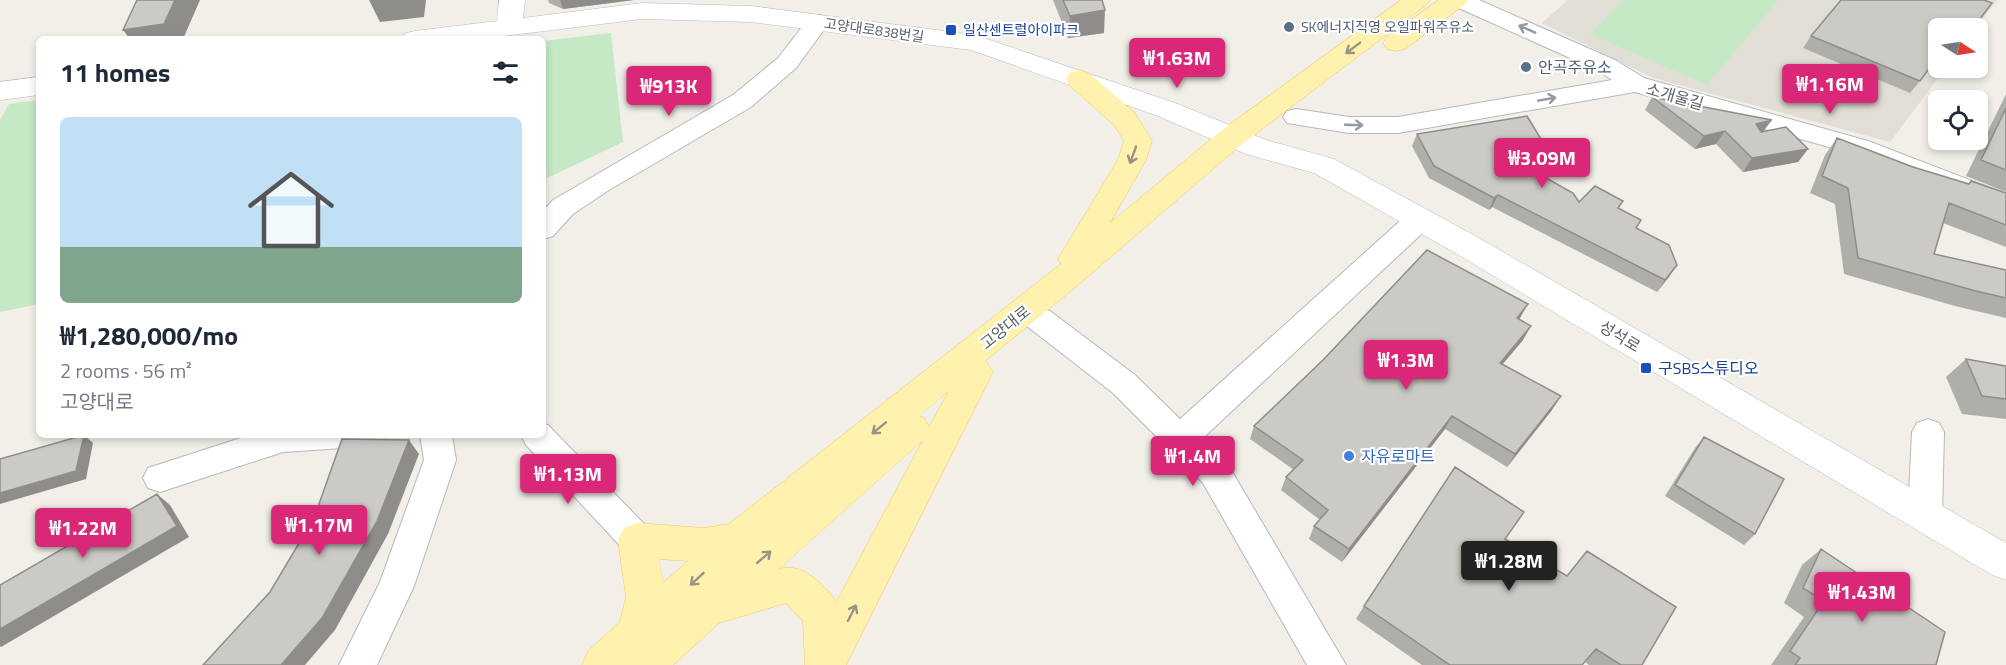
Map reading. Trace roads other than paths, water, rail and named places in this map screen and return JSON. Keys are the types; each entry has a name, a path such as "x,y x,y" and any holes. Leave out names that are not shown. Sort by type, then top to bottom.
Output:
{"main road":[{"name":"고양대로","path":"602,665 640,650 704,609 1244,142 1417,0"},
{"name":"고양대로","path":"640,650 738,540 1061,282 1244,142 1296,117 1455,0"},
{"path":"1061,282 1132,160 1138,141 1125,119 1079,80"},
{"path":"825,665 976,372"},
{"path":"640,650 646,597 637,540 704,545 738,540"},
{"path":"704,609 791,584 823,614 825,665"}],"street":[{"path":"509,27 512,0"},
{"path":"1460,0 1608,66 1635,84"},
{"name":"고양대로838번길","path":"438,36 642,11 751,14 818,22 975,43 1168,110 1244,142"},
{"path":"546,226 563,207 600,183 742,101 787,63 818,22"},
{"name":"소개울길","path":"1296,117 1349,125 1398,125 1635,84 1859,147 2006,204"},
{"path":"0,91 36,86"},
{"name":"성석로","path":"1244,142 1324,166 1420,219 2006,563"},
{"path":"1180,439 1420,219"},
{"name":"고양대로","path":"1039,319 1124,384 1215,473 1327,665"},
{"path":"1924,515 1928,432"},
{"path":"160,478 283,438"},
{"path":"358,665 396,586 440,460 436,438"},
{"path":"540,438 637,540"}],"place":[{"name":"SK에너지직영 오일파워주유소","path":"1289,27"},
{"name":"일산센트럴아이파크","path":"951,30"},
{"name":"안곡주유소","path":"1526,67"},
{"name":"구SBS스튜디오","path":"1646,368"},
{"name":"자유로마트","path":"1349,456"}]}
